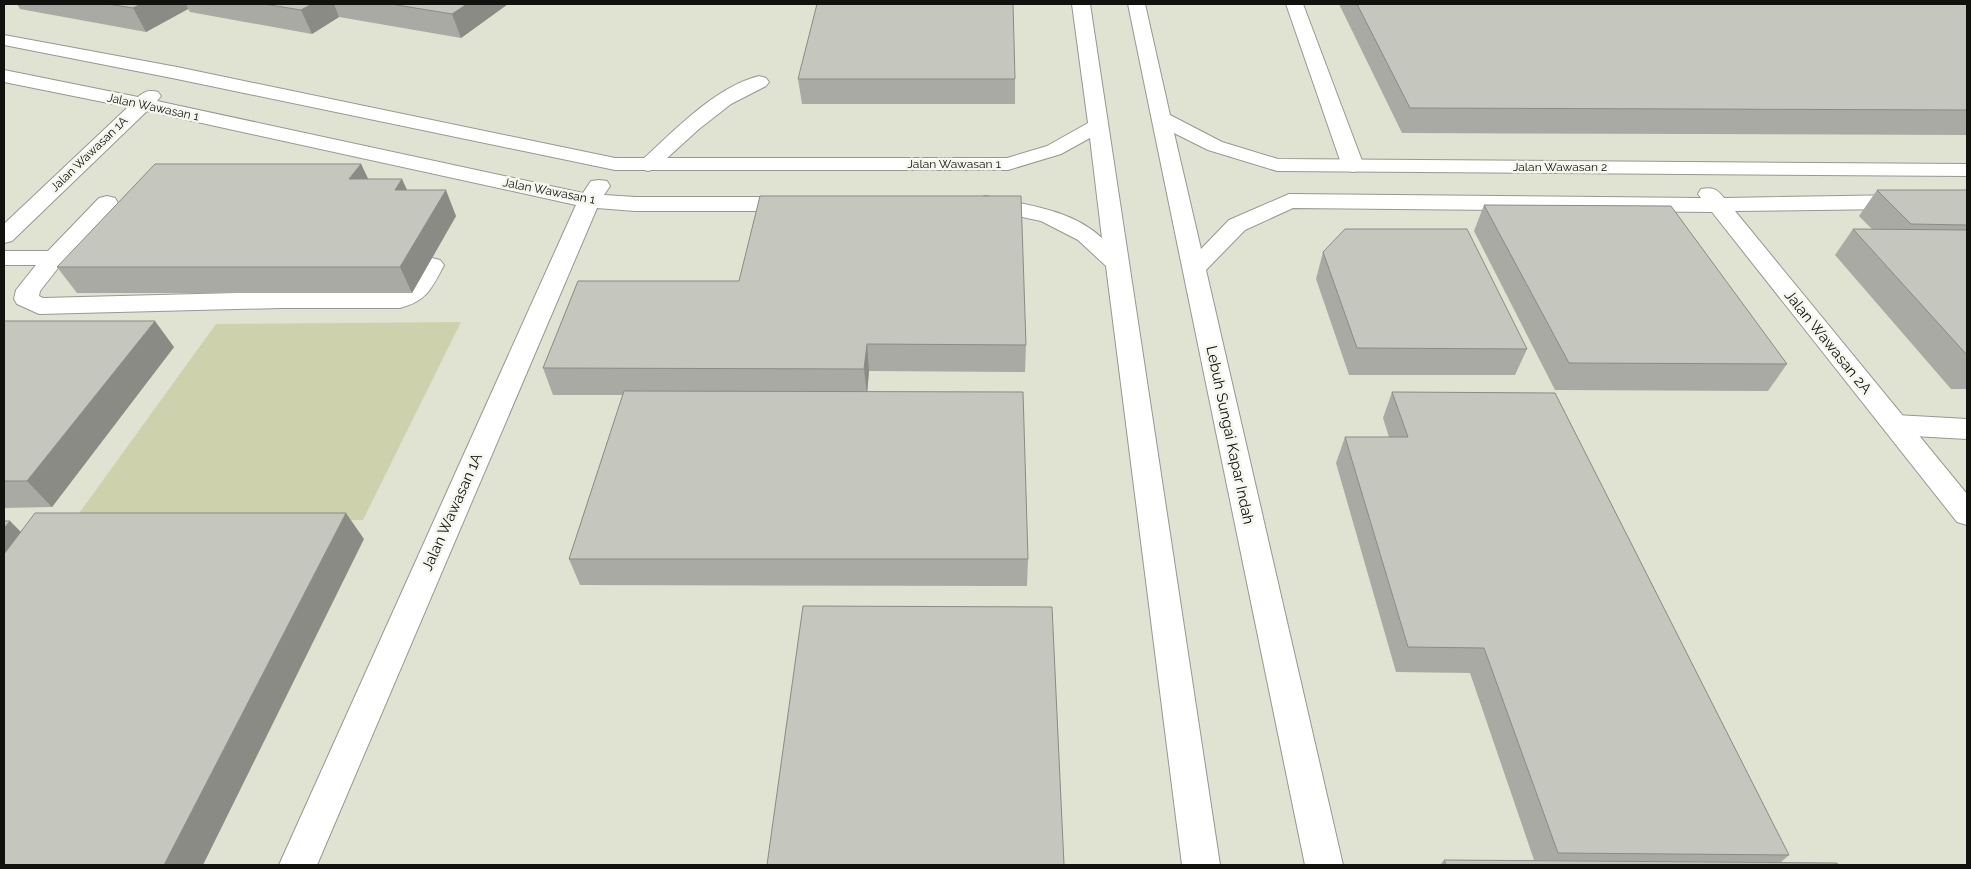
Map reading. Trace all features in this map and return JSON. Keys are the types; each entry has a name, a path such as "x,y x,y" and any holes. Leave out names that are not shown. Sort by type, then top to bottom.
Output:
{"street":[{"path":"1081,4 1200,865"},
{"name":"Lebuh Sungai Kapar Indah","path":"1136,4 1324,865"},
{"path":"1294,4 1353,166"},
{"name":"Jalan Wawasan 1","path":"4,40 177,73 615,164 1008,164 1054,150 1098,125"},
{"name":"Jalan Wawasan 1A","path":"4,236 177,73"},
{"name":"Jalan Wawasan 1","path":"4,76 142,104 588,201 634,204 812,204"},
{"path":"648,165 692,125 724,100 759,82"},
{"name":"Jalan Wawasan 2","path":"1161,118 1215,146 1277,165 1967,170"},
{"name":"Jalan Wawasan 1A","path":"298,865 588,201 615,164"},
{"name":"Jalan Wawasan 2A","path":"1691,168 1717,205 1967,514"},
{"path":"1194,269 1237,225 1289,201 1717,205 1967,201"},
{"path":"107,202 54,258 28,290 26,299 40,306 280,300 400,300 411,297 417,291 432,265"},
{"path":"969,203 989,203 1048,216 1086,235 1117,264"},
{"path":"4,258 54,258"},
{"path":"1896,425 1967,429"}],"shaded area":[{"path":"4,4 1967,4 1967,865 4,865"}],"green space":[{"path":"461,322 363,520 72,523 216,324"}],"building":[{"path":"108,4 141,4 133,8"},
{"path":"264,4 312,4 301,10"},
{"path":"391,4 467,4 452,14"},
{"path":"817,4 1013,4 1015,79 798,79"},
{"path":"1357,4 1967,4 1967,110 1410,108"},
{"path":"155,164 361,164 349,179 402,179 395,190 446,190 400,267 57,267"},
{"path":"1877,190 1967,190 1967,225 1911,224"},
{"path":"760,196 1021,196 1026,345 867,344 864,369 543,368 578,281 739,281"},
{"path":"1484,205 1671,206 1787,364 1569,363"},
{"path":"1345,229 1467,229 1527,349 1357,348 1323,252"},
{"path":"1853,229 1967,230 1967,355"},
{"path":"4,321 155,321 27,481 4,481"},
{"path":"624,391 1023,392 1028,559 569,559"},
{"path":"1392,392 1555,393 1789,855 1558,853 1484,648 1408,647 1345,437 1408,437"},
{"path":"35,513 346,513 164,865 4,865 4,554"},
{"path":"4,521 10,521 4,528"},
{"path":"803,606 1052,607 1064,865 767,865"},
{"path":"1444,860 1837,863 1838,865 1446,865"}]}
